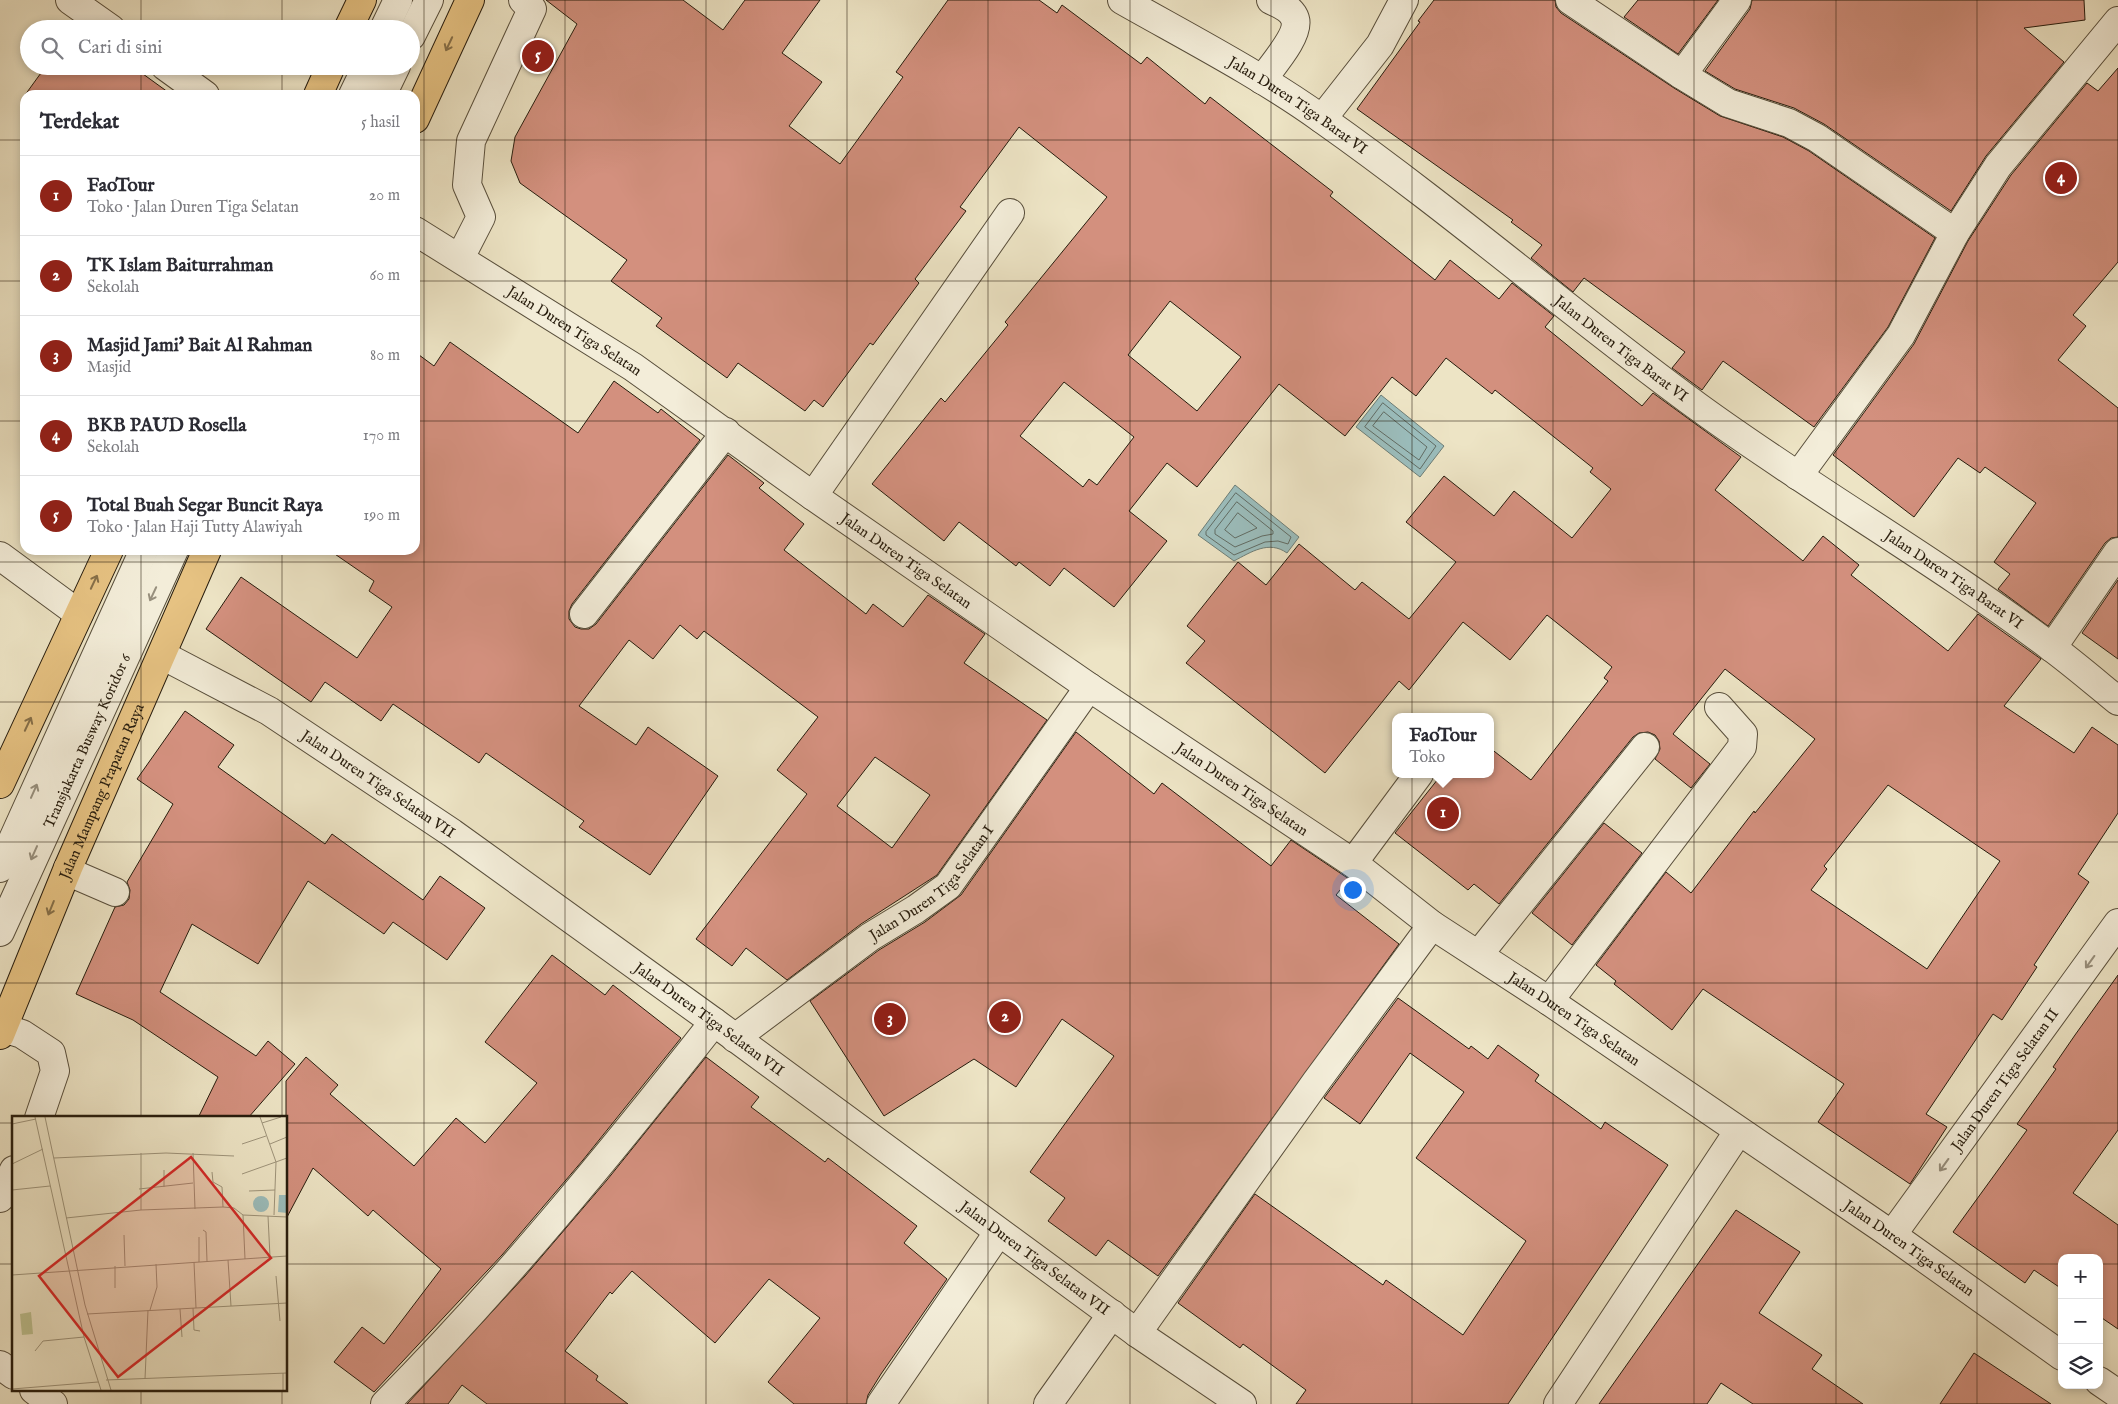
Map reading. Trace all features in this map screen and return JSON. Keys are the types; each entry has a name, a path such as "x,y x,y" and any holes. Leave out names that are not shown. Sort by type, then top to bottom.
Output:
{"main road":[{"path":"352,20 362,0"},
{"path":"420,108 470,0"},
{"path":"320,90 327,75"},
{"path":"0,784 107,555"},
{"name":"Jalan Mampang Prapatan Raya","path":"1,1031 68,868 204,555"}],"street":[{"path":"70,0 98,20"},
{"path":"388,20 398,0"},
{"path":"419,20 429,0"},
{"path":"460,258 482,217 467,185 471,141 532,9 523,0"},
{"name":"Jalan Duren Tiga Barat VI","path":"1122,0 1262,80 1322,119 1499,251 1696,405 2052,648 2118,701"},
{"path":"1262,80 1295,31 1295,19 1291,13 1287,8 1271,0"},
{"path":"1322,119 1380,45 1404,0"},
{"path":"1570,0 1682,75 1728,102 1789,124 1817,138 1955,233"},
{"path":"1682,75 1737,0"},
{"path":"1798,476 1901,335 1955,233 1998,166 2118,21"},
{"path":"355,90 363,75"},
{"path":"384,90 392,75"},
{"path":"175,79 196,90"},
{"path":"813,496 1010,213"},
{"name":"Jalan Duren Tiga Selatan","path":"420,235 633,367 813,496 1089,687 1353,863 1432,925 1549,1001 1738,1132 1892,1235 2058,1353"},
{"path":"584,614 726,432"},
{"path":"2052,648 2118,552"},
{"name":"Transjakarta Busway Koridor 6","path":"0,868 142,555"},
{"name":"Transjakarta Busway Koridor 6","path":"0,932 172,555"},
{"path":"0,556 79,614"},
{"name":"Jalan Duren Tiga Selatan VII","path":"162,655 269,711 452,834 714,1022 998,1233 1137,1333 1242,1404"},
{"name":"Jalan Duren Tiga Selatan I","path":"735,1038 870,937 916,909 948,886 1089,687"},
{"path":"1549,1001 1742,748 1743,734 1719,707"},
{"path":"1479,954 1645,747"},
{"path":"1353,863 1416,778"},
{"path":"68,868 78,876 115,892"},
{"name":"Jalan Duren Tiga Selatan II","path":"1892,1235 2118,923"},
{"path":"1137,1333 1316,1082 1432,925"},
{"path":"385,1404 498,1282 611,1153 714,1022"},
{"path":"1,1031 22,1034 51,1053 55,1071 40,1116"},
{"path":"1558,1404 1738,1132"},
{"path":"0,1198 12,1174"},
{"path":"882,1404 998,1233"},
{"path":"1048,1404 1112,1314"},
{"path":"0,1365 12,1374"},
{"path":"2103,1384 2118,1394"},
{"path":"37,1392 53,1404"}],"water":[{"path":"1381,395 1444,446 1420,477 1356,427"},
{"path":"1235,485 1299,537 1287,553 1280,549 1267,547 1253,551 1234,561 1198,535"}],"building":[{"path":"546,0 683,0 723,30 745,0 820,0 782,53 822,82 789,126 840,164 903,77 896,72 948,0 1039,0 1057,13 1062,5 1141,64 1147,57 1205,104 1210,97 1333,192 1330,196 1435,280 1450,260 1499,299 1512,283 1554,316 1545,327 1642,406 1653,393 1741,457 1715,490 1803,561 1823,536 1859,565 1851,575 1948,651 1978,614 2041,659 2004,706 2074,753 2092,727 2118,745 2118,813 2078,874 2089,882 2034,965 2037,967 2002,1020 1993,1014 1926,1114 1947,1127 1910,1184 1818,1122 1844,1084 1703,989 1672,1030 1614,984 1616,981 1596,965 1666,872 1691,893 1754,811 1755,813 1815,739 1725,669 1673,734 1710,764 1691,788 1655,759 1660,749 1659,741 1655,735 1648,732 1639,733 1633,737 1499,904 1474,884 1468,890 1395,833 1439,778 1494,778 1494,751 1531,780 1608,681 1604,678 1612,667 1547,615 1510,660 1463,622 1409,690 1399,681 1325,773 1186,663 1205,641 1187,626 1238,562 1266,585 1299,544 1355,590 1362,582 1409,619 1456,562 1406,522 1444,476 1494,516 1514,491 1572,538 1611,489 1590,472 1593,468 1495,390 1492,394 1446,358 1416,396 1392,377 1345,436 1279,384 1197,487 1167,463 1129,511 1167,541 1114,607 1064,568 1050,586 1019,562 1016,566 959,522 944,541 872,484 941,398 945,402 1008,325 1005,322 1107,197 1019,127 960,207 966,211 915,279 919,283 873,345 870,343 823,407 814,400 805,411 738,363 727,378 656,326 662,318 611,281 627,260 520,183 511,161 515,137 577,24","holes":["1170,301 1241,357 1197,411 1128,355","1064,382 1134,437 1097,485 1089,479 1083,487 1020,436","1888,785 2000,861 1927,969 1811,890 1827,869 1824,866"]},
{"path":"1434,0 1555,0 1556,7 1561,13 1674,88 1720,116 1783,137 1809,151 1935,238 1888,327 1814,427 1723,361 1702,390 1672,368 1685,352 1584,278 1573,292 1531,258 1542,245 1511,222 1513,220 1357,109"},
{"path":"1638,0 1718,0 1678,54 1624,17"},
{"path":"1752,0 2084,0 2085,20 2024,28 2064,62 1986,156 1951,211 1824,124 1794,108 1735,89 1705,71 1750,9"},
{"path":"2118,68 2118,262 2073,315 2086,326 2058,360 2118,408 2118,537 2111,538 2105,543 2048,626 1998,589 2010,574 1994,562 2036,503 1985,467 1980,473 1958,458 1914,517 1833,455 1914,344 1968,241 2011,175 2087,83 2098,91"},
{"path":"39,75 144,75 165,90 29,90"},
{"path":"450,342 578,433 614,381 658,413 661,409 700,440 572,604 569,611 569,619 575,627 589,629 596,624 728,455 764,483 759,488 804,524 784,550 866,614 873,604 903,627 928,595 985,634 964,663 1047,720 937,875 861,924 787,980 746,948 732,966 696,939 807,794 777,770 818,717 704,631 697,639 680,625 653,659 629,640 579,706 636,745 648,727 718,776 650,875 579,827 584,821 486,753 479,763 393,704 381,721 325,682 311,702 206,629 241,577 357,658 392,607 369,591 374,581 336,555 420,555 420,356 434,366","holes":["875,757 930,795 892,848 837,806"]},
{"path":"2118,580 2118,659 2082,633"},
{"path":"185,711 234,745 218,767 325,844 332,834 423,900 440,876 485,908 447,960 393,922 384,934 308,881 258,964 192,924 160,992 256,1056 268,1041 295,1064 250,1116 199,1116 218,1077 133,1020 76,994 115,907 124,905 129,899 130,890 127,882 173,804 137,779"},
{"path":"1076,732 1154,794 1162,783 1271,866 1291,840 1349,879 1336,895 1399,944 1158,1276 1108,1240 1096,1256 1048,1221 1065,1198 1030,1172 1114,1056 1062,1019 1016,1087 974,1059 884,1116 810,1001 879,950 925,922 961,895"},
{"path":"1604,823 1642,853 1572,945 1532,913"},
{"path":"552,955 605,995 613,985 681,1038 583,1160 502,1255 374,1392 334,1362 362,1327 384,1344 441,1269 373,1210 368,1216 313,1168 288,1215 286,1081 306,1057 338,1085 330,1094 414,1166 456,1118 485,1143 537,1083 485,1042"},
{"path":"2118,975 2118,1130 2073,1193 2118,1225 2118,1329 2103,1319 2103,1254 2058,1254 2058,1286 2034,1270 2025,1283 1953,1232 2027,1130 2017,1124 2056,1069 2053,1067"},
{"path":"1398,998 1469,1049 1471,1046 1488,1059 1498,1045 1539,1075 1535,1081 1601,1129 1605,1122 1668,1165 1508,1404 1296,1404 1306,1390 1243,1344 1240,1348 1178,1303 1255,1194 1383,1285 1386,1280 1463,1335 1526,1241 1416,1158 1464,1092 1410,1053 1360,1124 1324,1098"},
{"path":"706,1057 759,1097 751,1107 825,1162 828,1158 917,1226 904,1243 947,1279 881,1374 868,1395 866,1404 794,1404 768,1382 820,1318 769,1279 715,1343 632,1271 612,1294 610,1292 565,1351 598,1376 596,1380 628,1404 487,1404 462,1385 448,1404 407,1404 525,1276 607,1180"},
{"path":"1736,1210 1800,1252 1759,1313 1822,1355 1812,1369 1863,1404 1753,1404 1721,1383 1707,1404 1599,1404"},
{"path":"1974,1353 2051,1404 1940,1404"}],"place":[{"name":"Total Buah Segar Buncit Raya","path":"538,56"},
{"name":"BKB PAUD Rosella","path":"2061,178"},
{"name":"FaoTour","path":"1443,813"},
{"name":"TK Islam Baiturrahman","path":"1005,1017"},
{"name":"Masjid Jami' Bait Al Rahman","path":"890,1019"}]}
